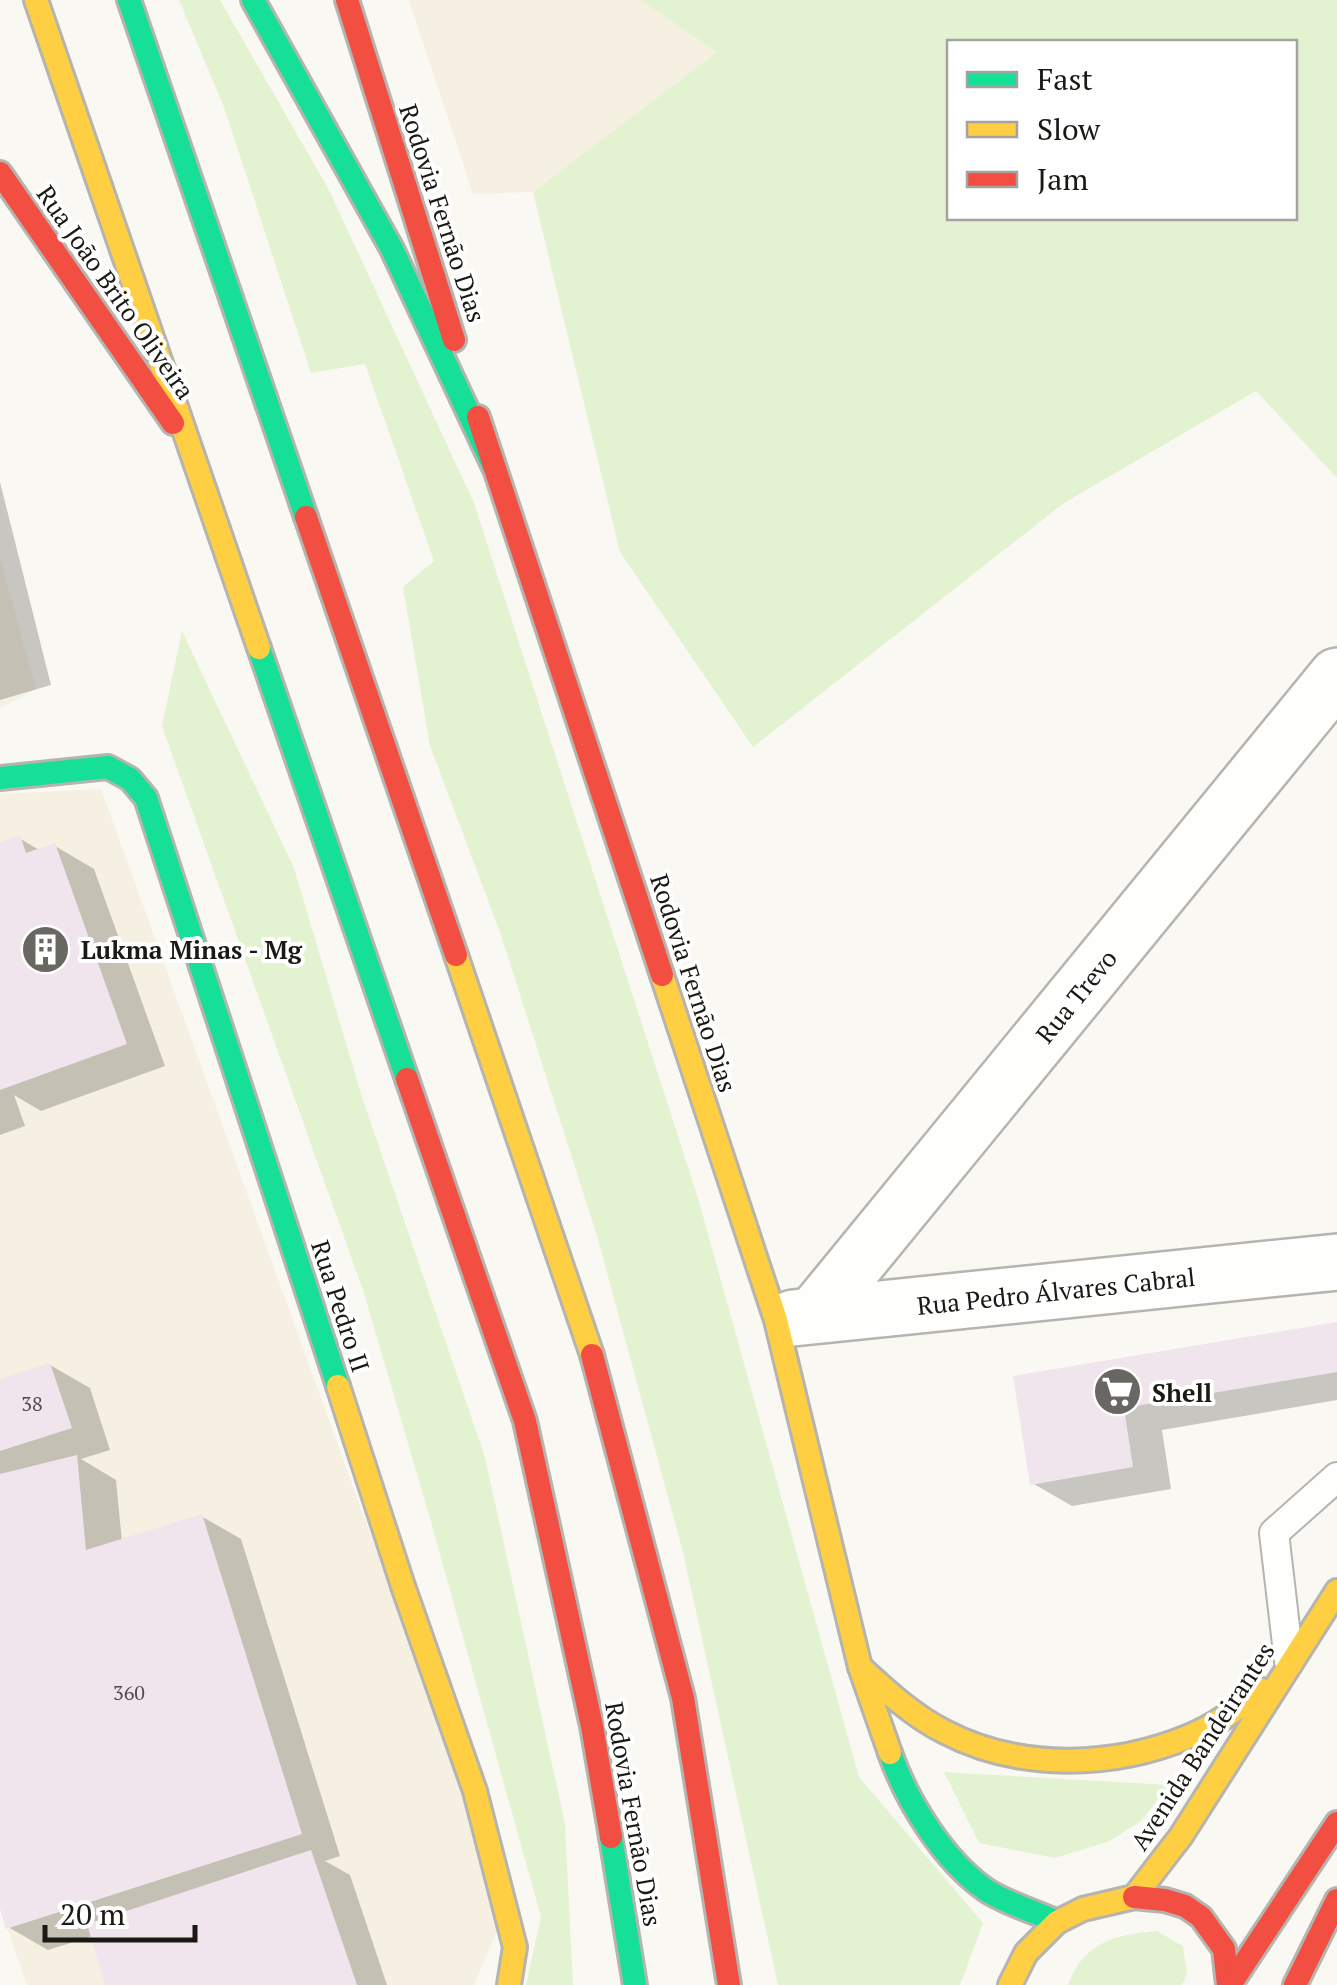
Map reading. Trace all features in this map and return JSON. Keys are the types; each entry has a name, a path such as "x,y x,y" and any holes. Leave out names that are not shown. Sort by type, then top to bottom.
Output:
{"main road":[{"name":"Rodovia Fernão Dias","path":"36,0 524,1421 592,1726 635,1985"},
{"path":"129,0 595,1363 683,1698 728,1985"},
{"path":"253,0 392,249 493,465"},
{"name":"Rodovia Fernão Dias","path":"347,0 493,465 795,1317 860,1667 900,1782 942,1849 986,1890 1058,1922"},
{"name":"Rua João Brito Oliveira","path":"0,173 186,442"},
{"name":"Rua Pedro II","path":"0,778 108,768 130,779 146,798 402,1586 475,1791 515,1947 509,1985"},
{"name":"Avenida Bandeirantes","path":"1134,1897 1181,1836 1337,1591"},
{"path":"860,1667 905,1708 957,1738 1014,1757 1074,1763 1135,1756 1192,1737 1244,1706 1289,1664"},
{"path":"1229,1985 1337,1823"},
{"path":"1010,1985 1026,1953 1058,1922 1083,1909 1134,1897 1166,1900 1201,1916 1224,1948 1229,1985"},
{"path":"1295,1985 1337,1900"}],"street":[{"name":"Rua Trevo","path":"795,1317 1337,676"},
{"name":"Rua Pedro Álvares Cabral","path":"795,1317 1337,1262"}],"lane":[{"path":"1289,1664 1274,1533 1337,1477"}],"shaded area":[{"path":"409,0 640,0 717,52 533,192 473,194"},
{"path":"0,559 36,689 0,708"},
{"path":"101,789 506,1910 474,1985 27,1985 0,1907 0,794"}],"green space":[{"path":"179,0 220,0 329,190 474,503 698,1198 859,1777 983,1923 960,1985 778,1985 683,1552 597,1236 501,935 430,746 403,587 434,561 365,364 311,373 224,107"},
{"path":"640,0 1337,0 1337,478 1256,391 1064,503 753,747 620,552 533,192 717,52"},
{"path":"182,631 294,868 362,1097 485,1457 565,1824 573,1985 526,1985 541,1917 431,1522 364,1293 162,726"},
{"path":"944,1772 1169,1785 1142,1820 1110,1841 1055,1858 979,1843"},
{"path":"1157,1931 1183,1946 1187,1974 1182,1985 1068,1985 1083,1959 1103,1943"}],"building":[{"name":"Lukma Minas - Mg","path":"20,835 26,853 55,843 127,1044 0,1090 0,842"},
{"name":"Shell","path":"1337,1322 1337,1372 1124,1408 1133,1467 1030,1485 1013,1376"},
{"path":"50,1363 72,1428 0,1451 0,1379"},
{"path":"77,1455 86,1550 202,1514 302,1834 6,1929 0,1909 0,1474"},
{"path":"311,1850 357,1985 105,1985 87,1924"}],"traffic: fast":[{"path":"129,0 306,517"},
{"path":"253,0 392,249 493,465"},
{"path":"259,648 407,1079"},
{"path":"0,778 108,767 130,779 146,798 338,1386"},
{"path":"890,1753 917,1810 955,1863 994,1895 1057,1922"},
{"path":"611,1837 635,1985"}],"traffic: slow":[{"path":"36,0 259,648"},
{"path":"456,955 592,1355"},
{"path":"662,975 776,1320 860,1667 890,1753"},
{"path":"338,1386 475,1791 515,1947 509,1985"},
{"path":"1010,1985 1026,1953 1057,1922 1083,1909 1134,1897 1181,1836 1337,1591"},
{"path":"860,1667 911,1711 945,1732 1004,1754 1067,1761 1161,1747 1209,1727 1261,1690"}],"traffic: jam":[{"path":"347,0 454,340"},
{"path":"0,173 173,423"},
{"path":"478,417 662,975"},
{"path":"306,517 456,955"},
{"path":"407,1079 525,1421 592,1726 611,1837"},
{"path":"592,1355 683,1698 729,1985"},
{"path":"1230,1985 1337,1823"},
{"path":"1134,1897 1165,1900 1185,1906 1201,1917 1224,1949 1228,1985"},
{"path":"1295,1985 1337,1900"}],"place":[{"name":"Lukma Minas - Mg","path":"46,949"},
{"name":"Shell","path":"1117,1392"}]}
